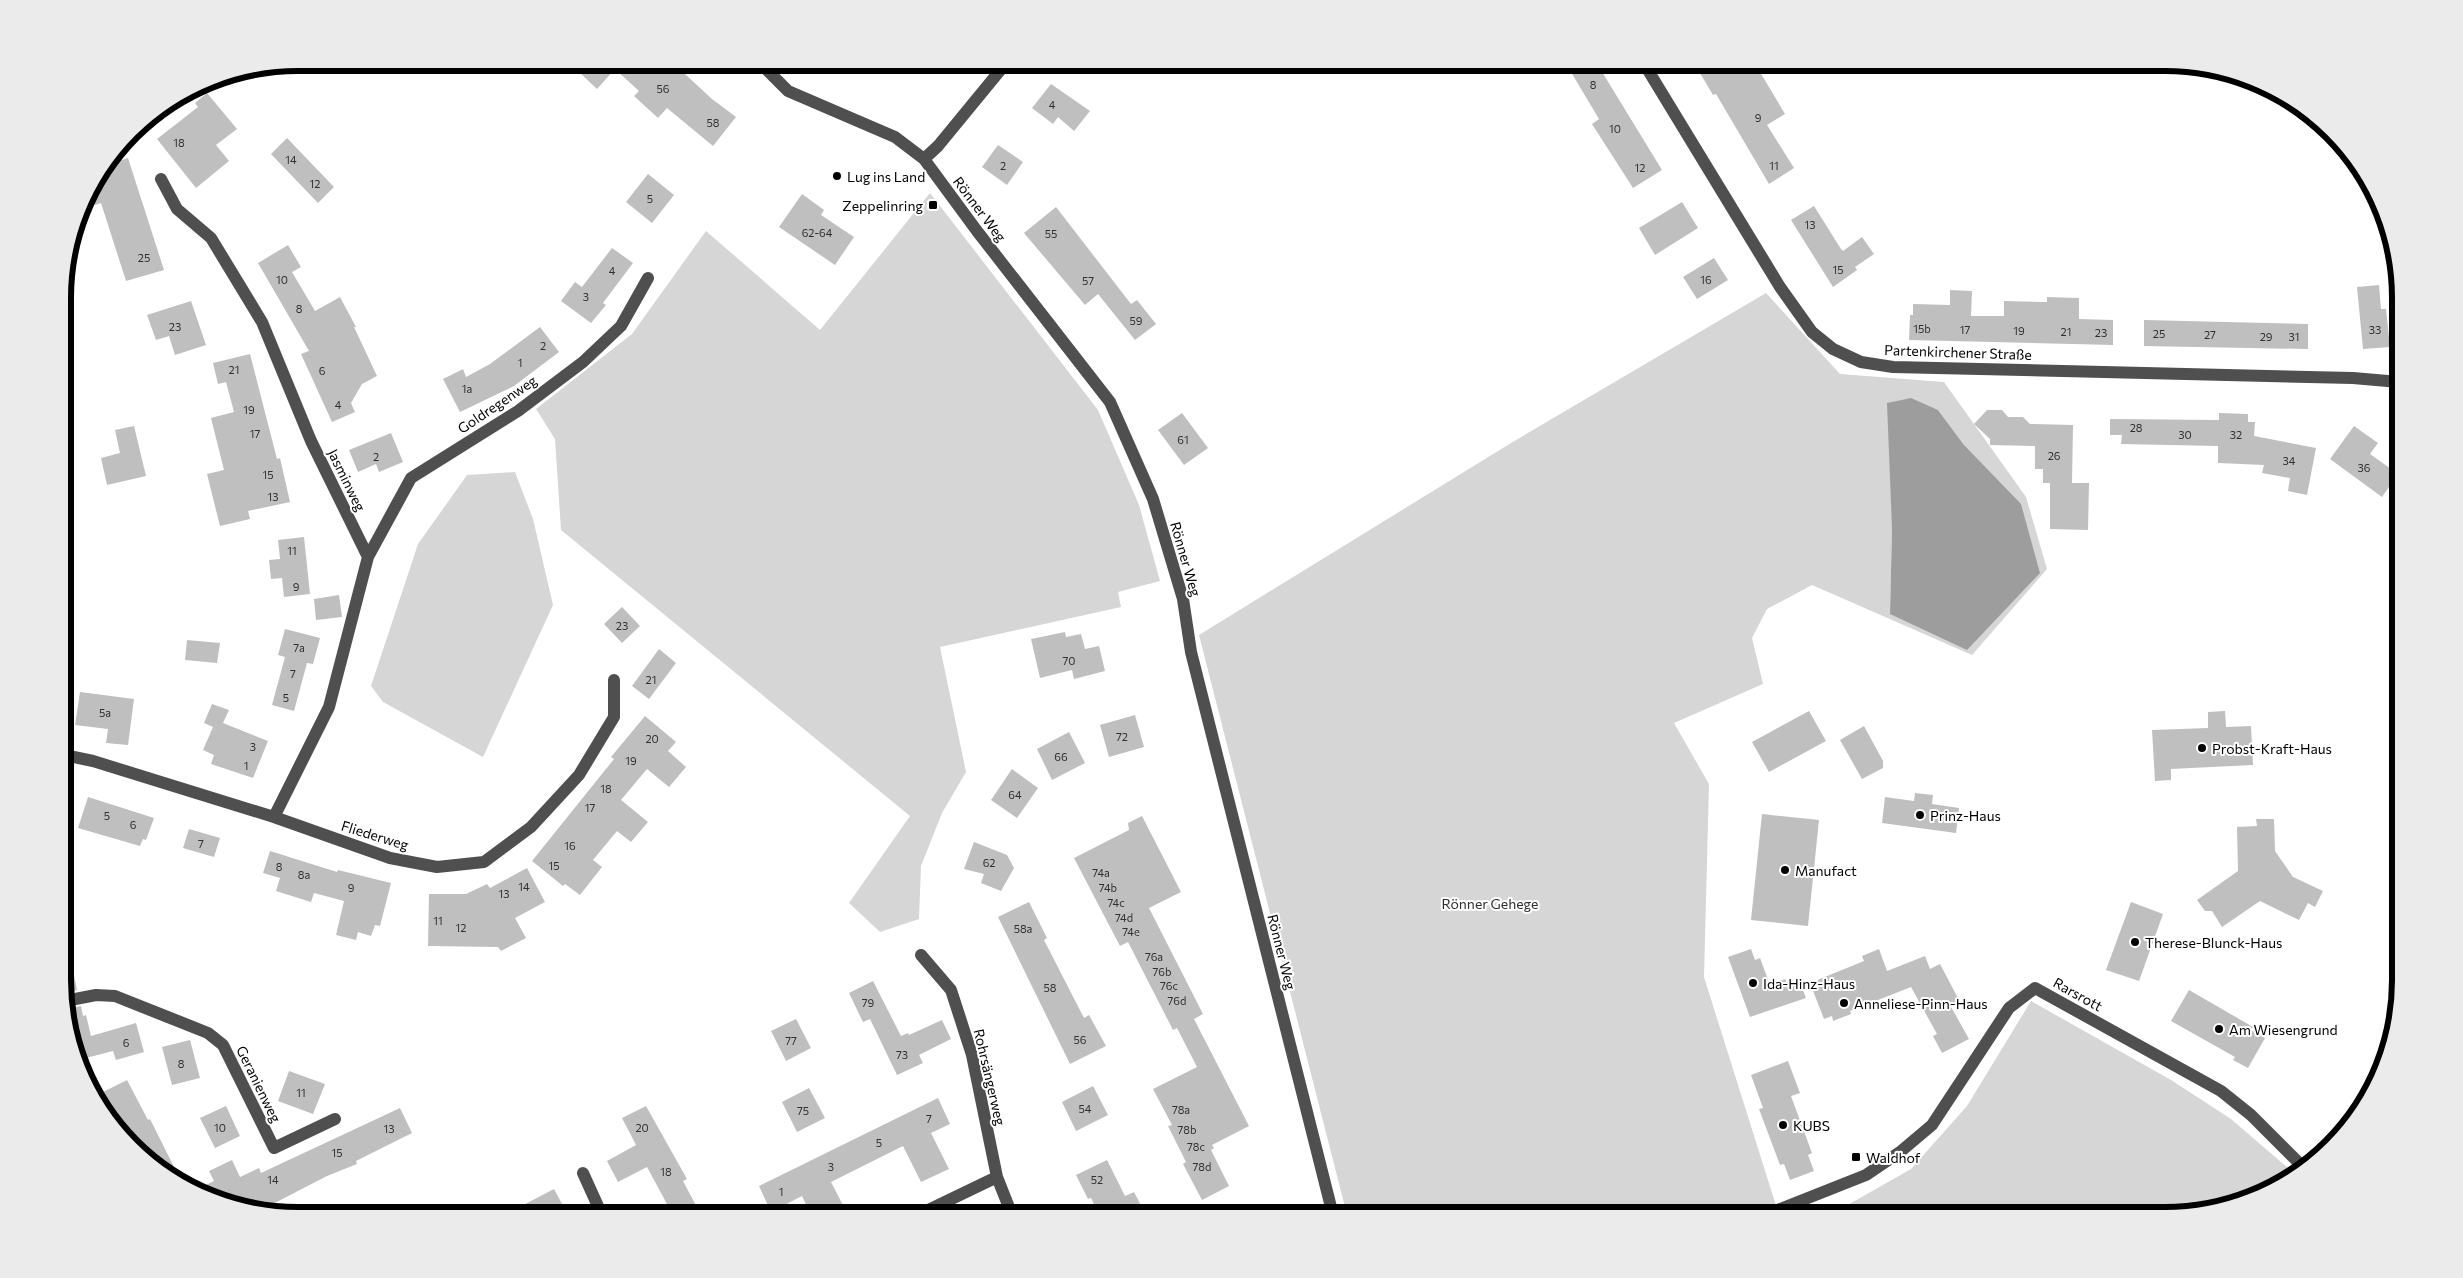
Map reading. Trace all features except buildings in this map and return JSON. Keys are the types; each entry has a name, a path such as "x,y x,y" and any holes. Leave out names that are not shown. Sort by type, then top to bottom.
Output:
{"street":[{"name":"Rönner Weg","path":"768,71 788,90 895,137 924,159 977,231 1110,402 1153,499 1183,599 1190,652 1331,1207"},
{"path":"924,159 938,146 1000,71"},
{"name":"Partenkirchener Straße","path":"1648,71 1780,287 1812,332 1833,349 1861,362 1893,367 2353,378 2392,381"},
{"name":"Jasminweg","path":"161,179 177,209 211,238 262,322 311,441 368,557"},
{"name":"Goldregenweg","path":"368,557 411,478 518,411 583,362 621,326 648,278"},
{"path":"274,817 328,707 368,557"},
{"name":"Fliederweg","path":"71,756 93,761 274,817 390,858 437,867 484,862 531,826 579,775 614,717 614,680"},
{"name":"Rohrsängerweg","path":"921,955 951,990 972,1055 997,1177 1009,1207"},
{"name":"Rarsrott","path":"1785,1207 1866,1175 1900,1152 1932,1125 2008,1008 2035,988 2221,1091 2251,1115 2299,1163"},
{"name":"Geranienweg","path":"72,999 96,995 115,996 208,1033 223,1045 274,1148 335,1119"},
{"path":"583,1173 598,1207"},
{"path":"935,1207 997,1177"}],"green space":[{"path":"930,193 1098,410 1139,505 1160,581 1118,592 1121,607 940,647 966,772 942,813 921,866 919,919 880,932 849,903 910,816 561,530 555,439 536,409 632,334 706,231 820,330"},
{"name":"Rönner Gehege","path":"1766,293 1840,374 1944,382 2026,497 2047,569 1972,655 1812,585 1767,609 1752,638 1763,684 1674,723 1709,784 1704,977 1776,1207 1345,1207 1199,635 1511,443","holes":["1938,410 1964,445 1890,614 1892,528"]},
{"path":"515,472 533,519 553,605 483,757 383,702 371,686 418,544 467,475"},
{"path":"2031,1001 2171,1080 2231,1119 2289,1169 2238,1195 2194,1205 2165,1207 1844,1207 1911,1169 1967,1106"}],"shaded area":[{"path":"1911,398 1938,410 1964,445 2021,504 2040,573 1967,650 1890,614 1892,528 1887,403"}],"place":[{"name":"Lug ins Land","path":"837,176"},
{"name":"Zeppelinring","path":"933,205"},
{"name":"Probst-Kraft-Haus","path":"2202,748"},
{"name":"Prinz-Haus","path":"1920,815"},
{"name":"Manufact","path":"1785,870"},
{"name":"Therese-Blunck-Haus","path":"2135,942"},
{"name":"Ida-Hinz-Haus","path":"1753,983"},
{"name":"Anneliese-Pinn-Haus","path":"1844,1003"},
{"name":"Am Wiesengrund","path":"2219,1029"},
{"name":"KUBS","path":"1783,1125"},
{"name":"Waldhof","path":"1856,1157"}]}
